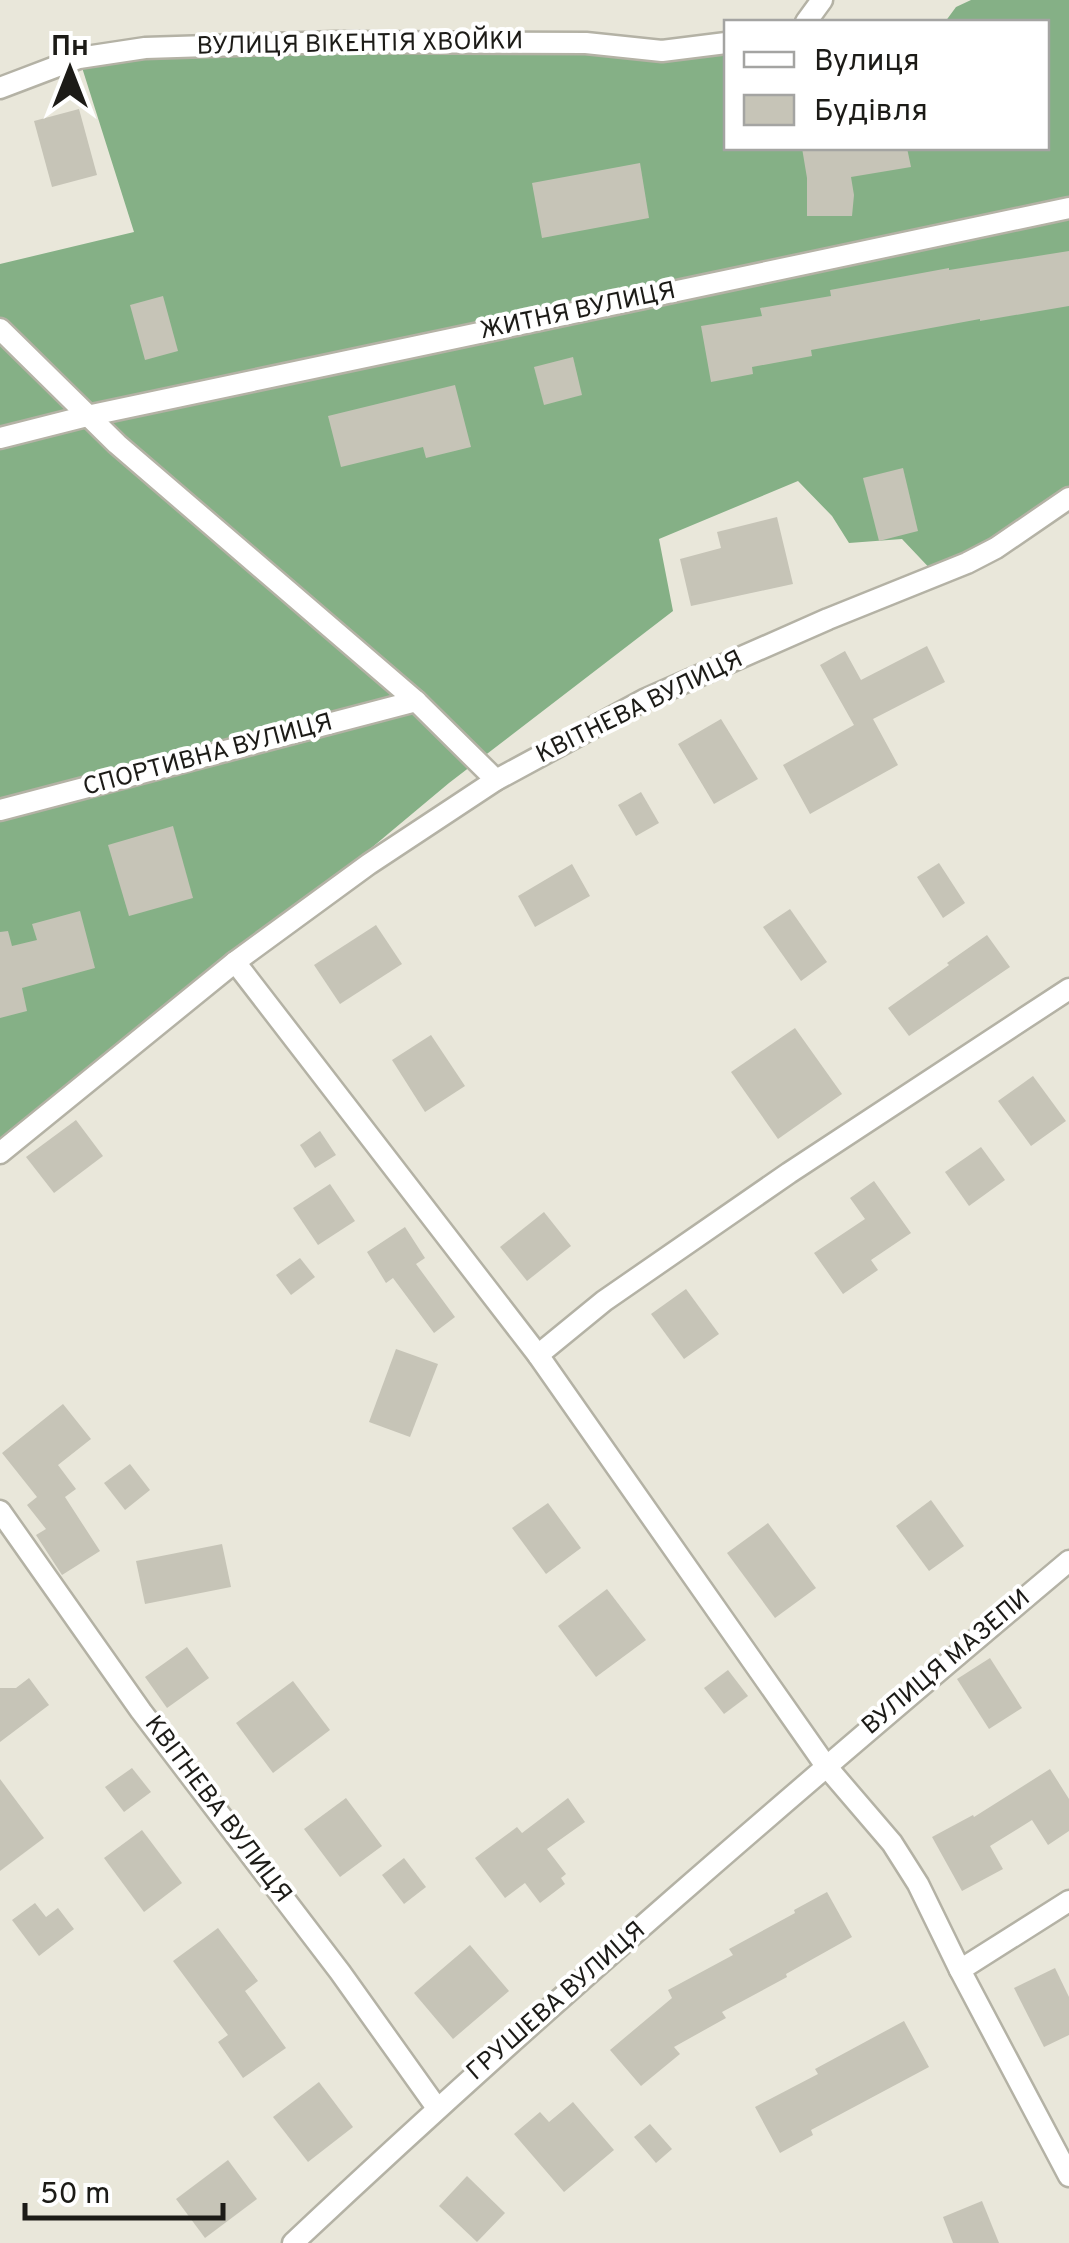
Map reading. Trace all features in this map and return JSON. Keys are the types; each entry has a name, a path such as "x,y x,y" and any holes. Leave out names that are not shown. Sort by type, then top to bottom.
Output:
{"street":[{"name":"ВУЛИЦЯ ВІКЕНТІЯ ХВОЙКИ","path":"0,88 79,58 145,48 336,42 566,43 662,50 724,43"},
{"name":"ЖИТНЯ ВУЛИЦЯ","path":"0,438 87,416 1069,208"},
{"path":"0,329 117,444 416,702 496,780"},
{"name":"КВІТНЕВА ВУЛИЦЯ","path":"0,1153 235,962 370,864 496,780 644,700 967,563 1069,498"},
{"name":"СПОРТИВНА ВУЛИЦЯ","path":"0,810 416,702"},
{"path":"235,962 538,1355 826,1766 892,1843 918,1884 1069,2176"},
{"path":"538,1355 604,1300 788,1173 1069,989"},
{"name":"КВІТНЕВА ВУЛИЦЯ","path":"0,1511 141,1711 340,1972 437,2108"},
{"name":"ВУЛИЦЯ МАЗЕПИ","path":"826,1766 1069,1561"},
{"name":"ГРУШЕВА ВУЛИЦЯ","path":"293,2243 437,2108 826,1766"},
{"path":"960,1970 1069,1902"}],"green space":[{"path":"971,0 1069,0 1069,498 937,576 902,539 849,543 832,516 798,481 659,539 673,611 449,783 0,1153 0,264 134,232 79,58 724,43 724,150 1049,150 1049,20 946,20 956,7"}],"building":[{"path":"79,109 97,175 52,187 34,121"},
{"path":"802,150 907,150 911,167 851,177 852,216 807,216"},
{"path":"640,163 649,218 542,238 532,183"},
{"path":"1069,251 1069,306 811,350 812,356 752,367 753,374 711,382 701,326 762,316 760,308 831,296 830,290"},
{"path":"163,296 178,351 145,360 130,305"},
{"path":"573,357 582,395 544,405 534,367"},
{"path":"455,385 471,447 426,458 423,447 341,467 328,416"},
{"path":"903,468 918,531 879,541 863,478"},
{"path":"777,517 793,584 691,606 680,559 721,548 717,532"},
{"path":"927,646 945,682 873,719 898,765 810,814 783,765 854,725 820,665 845,651 861,680"},
{"path":"721,719 758,779 714,804 678,744"},
{"path":"641,792 659,823 636,836 618,805"},
{"path":"173,826 193,898 129,916 108,845"},
{"path":"939,863 965,903 943,918 917,877"},
{"path":"572,864 590,896 535,927 518,896"},
{"path":"790,909 827,962 801,981 763,927"},
{"path":"80,911 95,968 22,988 27,1011 0,1018 0,932 8,931 12,946 37,940 32,924"},
{"path":"376,925 402,964 340,1004 314,965"},
{"path":"987,935 1010,967 909,1036 888,1008"},
{"path":"795,1028 842,1094 778,1139 731,1072"},
{"path":"431,1035 465,1086 425,1112 392,1060"},
{"path":"1033,1076 1066,1121 1031,1146 998,1101"},
{"path":"76,1120 103,1156 54,1193 26,1157"},
{"path":"320,1131 336,1155 315,1168 300,1145"},
{"path":"981,1147 1005,1180 969,1206 945,1172"},
{"path":"874,1181 911,1233 871,1260 878,1270 843,1294 814,1253 865,1219 850,1198"},
{"path":"330,1184 355,1221 318,1245 293,1208"},
{"path":"544,1212 571,1246 527,1281 500,1247"},
{"path":"405,1227 425,1258 416,1264 455,1317 434,1333 393,1278 386,1283 367,1252"},
{"path":"300,1258 315,1277 291,1295 276,1275"},
{"path":"686,1289 719,1334 684,1359 651,1314"},
{"path":"396,1349 438,1364 410,1437 369,1422"},
{"path":"63,1404 91,1439 58,1465 76,1489 65,1497 100,1551 62,1575 36,1535 46,1529 27,1505 37,1497 2,1453"},
{"path":"130,1464 150,1490 125,1510 104,1483"},
{"path":"931,1500 964,1546 929,1571 896,1526"},
{"path":"548,1503 581,1548 546,1574 512,1528"},
{"path":"768,1523 816,1588 775,1618 727,1553"},
{"path":"222,1544 231,1587 145,1604 136,1561"},
{"path":"607,1589 646,1640 596,1677 558,1626"},
{"path":"187,1647 209,1678 167,1708 145,1677"},
{"path":"990,1658 1022,1708 989,1729 957,1679"},
{"path":"728,1670 748,1696 724,1714 704,1688"},
{"path":"29,1678 49,1705 0,1742 0,1688 16,1688"},
{"path":"293,1681 330,1730 273,1773 236,1723"},
{"path":"132,1768 151,1792 124,1812 105,1787"},
{"path":"1050,1769 1069,1799 1069,1831 1048,1845 1032,1820 990,1846 1003,1869 962,1891 932,1837 974,1817"},
{"path":"0,1779 44,1838 0,1871"},
{"path":"346,1798 382,1846 340,1877 304,1829"},
{"path":"568,1798 585,1822 547,1849 566,1874 561,1878 565,1884 540,1903 525,1883 505,1898 475,1858 517,1827 522,1833"},
{"path":"142,1830 182,1883 144,1912 104,1858"},
{"path":"404,1858 426,1887 404,1904 382,1875"},
{"path":"827,1892 852,1937 722,2012 726,2018 674,2047 680,2054 641,2086 610,2050 672,1998 668,1990 733,1955 729,1949"},
{"path":"35,1903 46,1917 58,1908 74,1929 39,1956 12,1920"},
{"path":"218,1928 258,1981 245,1991 286,2048 243,2078 218,2042 228,2035 173,1961"},
{"path":"470,1945 509,1991 453,2039 414,1993"},
{"path":"1055,1968 1069,1997 1069,2035 1044,2047 1014,1988"},
{"path":"904,2021 929,2067 811,2130 813,2135 780,2153 755,2107"},
{"path":"319,2082 353,2127 308,2162 273,2117"},
{"path":"573,2102 614,2150 564,2192 514,2134 540,2112 549,2122"},
{"path":"650,2124 672,2149 656,2163 634,2137"},
{"path":"228,2160 257,2199 205,2238 176,2199"},
{"path":"467,2176 505,2213 477,2242 439,2206"},
{"path":"982,2201 999,2243 953,2243 943,2217"}]}
